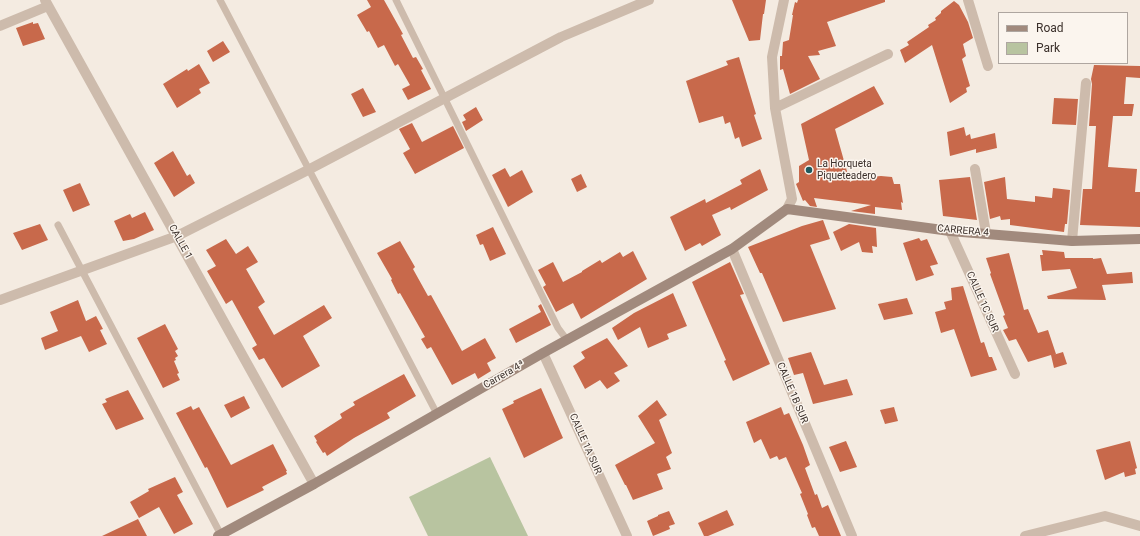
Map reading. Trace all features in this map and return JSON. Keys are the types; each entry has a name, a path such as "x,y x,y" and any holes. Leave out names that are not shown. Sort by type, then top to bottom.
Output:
{"street":[{"path":"0,300 177,236 308,170 562,37 649,0"},
{"path":"784,0 772,57 775,108 792,199 787,209"},
{"path":"968,0 988,66"},
{"path":"0,26 47,3"},
{"name":"CALLE 1","path":"47,3 314,484"},
{"path":"775,108 888,54"},
{"path":"1072,241 1086,83"},
{"path":"975,169 986,233"},
{"name":"CARRERA 4","path":"787,209 950,231 1072,241 1140,239"},
{"name":"Carrera 4ª","path":"220,535 314,484 543,353 732,250 787,209"},
{"name":"CALLE 1C SUR","path":"950,231 1015,374"},
{"name":"CALLE 1B SUR","path":"732,250 852,536"},
{"name":"CALLE 1A SUR","path":"543,353 626,536"},
{"path":"1025,536 1105,516 1140,526"}],"lane":[{"path":"220,0 436,414"},
{"path":"396,0 558,328 567,340"},
{"path":"58,225 83,270 220,535"}],"green space":[{"path":"490,457 528,536 428,536 409,497"}],"building":[{"path":"367,0 384,0 403,34 401,35 413,58 416,57 423,69 421,70 431,89 408,100 402,89 410,85 398,64 395,66 384,45 378,48 369,31 367,32 357,15 371,7"},
{"path":"732,0 766,0 760,40 749,41"},
{"path":"798,0 885,0 885,2 827,22 836,46 818,51 820,55 808,56 820,79 790,94 783,69 780,70 780,56 782,56 783,42 789,40 792,15 795,2 797,3"},
{"path":"954,1 959,5 968,22 973,38 963,44 966,56 962,59 970,86 966,88 967,92 950,103 932,45 905,63 900,50 909,45 907,42 929,27 928,25 936,20 935,18 941,13 941,11"},
{"path":"33,22 33,24 38,23 45,39 23,46 16,28"},
{"path":"223,41 230,52 213,62 207,51"},
{"path":"739,57 756,114 754,115 762,139 742,147 739,137 735,139 730,122 725,124 723,116 699,123 686,81 728,65 726,61"},
{"path":"199,64 210,83 199,89 201,93 177,108 163,84 187,69 188,71"},
{"path":"1094,65 1140,66 1140,78 1126,77 1124,104 1134,104 1132,116 1113,116 1108,167 1137,169 1135,192 1140,192 1140,227 1080,225 1083,189 1092,189 1096,126 1089,126 1092,84 1091,79"},
{"path":"874,86 884,104 835,129 850,182 857,178 881,176 892,177 894,184 900,184 903,203 901,202 902,210 875,207 875,214 851,211 871,205 814,198 817,207 810,206 805,200 803,201 796,184 799,182 799,166 809,160 801,124"},
{"path":"363,88 376,112 363,117 351,94"},
{"path":"1054,98 1078,99 1076,125 1052,124"},
{"path":"476,107 483,120 466,131 462,122 466,120 463,115"},
{"path":"412,123 422,142 453,126 464,148 415,174 403,153 410,149 399,129"},
{"path":"964,127 966,136 970,134 971,139 995,133 997,148 976,153 976,149 950,156 947,132"},
{"path":"173,151 187,176 190,174 195,183 174,197 154,163"},
{"path":"505,168 510,177 522,170 533,192 508,207 492,175"},
{"path":"760,169 768,190 731,210 730,207 712,215 721,235 702,246 700,243 685,251 670,217 705,199 706,203 742,184 740,180"},
{"path":"581,174 587,187 577,192 571,179"},
{"path":"970,177 977,220 943,216 939,180"},
{"path":"1005,177 1007,199 1035,202 1035,196 1052,198 1053,188 1070,190 1067,224 1065,224 1064,232 1010,225 1010,219 1001,220 1000,216 990,219 984,182"},
{"path":"80,183 90,205 73,212 63,190"},
{"path":"145,212 154,230 134,239 123,241 114,221 130,214 132,218"},
{"path":"823,220 830,239 810,245 836,309 783,322 762,273 760,273 748,247 802,226"},
{"path":"40,224 48,240 22,250 13,233"},
{"path":"849,224 876,228 877,247 872,246 873,253 862,252 859,242 841,251 833,232"},
{"path":"493,227 506,254 490,261 483,244 480,245 476,235"},
{"path":"919,238 921,241 927,239 938,264 930,266 934,275 916,281 903,243"},
{"path":"226,239 236,254 248,246 258,262 246,269 265,302 258,307 274,335 324,305 332,318 303,336 320,366 282,388 264,358 259,360 252,348 257,345 232,300 226,304 207,271 216,266 206,250"},
{"path":"400,241 415,267 413,269 428,296 431,295 462,351 485,338 496,358 487,363 491,371 478,379 475,373 452,385 431,347 427,349 421,339 425,337 400,293 398,294 391,280 392,279 377,253"},
{"path":"1042,250 1064,252 1065,258 1101,258 1107,274 1132,272 1133,283 1102,285 1106,300 1048,299 1047,296 1077,288 1070,269 1042,271 1040,255 1043,255"},
{"path":"633,251 647,279 581,319 573,303 556,312 543,287 546,285 538,270 553,262 563,282 600,260 602,263 620,252 623,257"},
{"path":"1009,253 1024,310 1028,309 1038,333 1048,330 1056,354 1053,355 1063,352 1067,364 1054,368 1051,355 1028,362 1016,339 1009,341 1003,330 1008,328 1003,316 1005,315 990,274 991,273 986,258"},
{"path":"730,262 744,294 740,295 770,364 733,381 724,361 726,360 692,282"},
{"path":"963,286 981,343 984,342 989,357 992,357 997,370 971,377 954,329 941,333 935,312 946,309 944,302 952,300 951,288"},
{"path":"673,293 687,326 667,334 669,339 648,348 640,327 618,340 612,328 634,313"},
{"path":"907,298 913,314 884,320 878,304"},
{"path":"78,300 86,321 96,316 103,329 100,330 107,344 89,352 81,336 45,350 41,338 58,331 50,312"},
{"path":"541,304 551,325 516,343 509,329 541,312 538,306"},
{"path":"165,324 178,349 175,351 178,356 174,361 180,380 163,388 137,338"},
{"path":"607,338 628,366 614,373 620,381 607,389 600,380 585,389 573,366 585,358 581,352"},
{"path":"811,352 824,385 847,379 853,395 813,404 803,373 794,375 788,358"},
{"path":"404,374 416,396 387,413 390,418 354,438 327,456 325,452 323,453 314,436 342,418 340,414 355,405 353,402"},
{"path":"541,388 563,438 524,458 502,409 514,403 513,401"},
{"path":"128,390 144,419 116,430 102,404 107,402 105,399"},
{"path":"244,396 250,408 231,418 224,405"},
{"path":"657,400 667,415 659,420 672,453 666,457 671,469 657,474 663,489 633,500 615,465 655,443 638,416"},
{"path":"191,406 193,410 199,407 231,465 273,444 287,471 287,474 262,487 264,490 227,508 207,467 205,468 176,413"},
{"path":"781,407 784,415 789,413 803,445 810,465 805,468 815,495 817,494 822,508 828,505 841,536 819,536 815,527 812,528 800,494 802,493 786,457 779,460 777,456 770,459 761,439 754,443 746,422"},
{"path":"894,407 898,421 885,424 880,410"},
{"path":"846,441 857,467 840,472 829,447"},
{"path":"1130,441 1137,468 1135,469 1136,474 1125,477 1124,472 1105,480 1096,450"},
{"path":"175,477 183,492 177,495 193,524 174,534 159,507 139,518 130,502 149,491 148,489"},
{"path":"727,510 734,525 708,536 704,536 698,523"},
{"path":"669,511 675,524 669,526 670,529 653,536 647,521"},
{"path":"138,519 147,536 102,536"}],"place":[{"name":"La Horqueta Piqueteadero","path":"809,170"}]}
